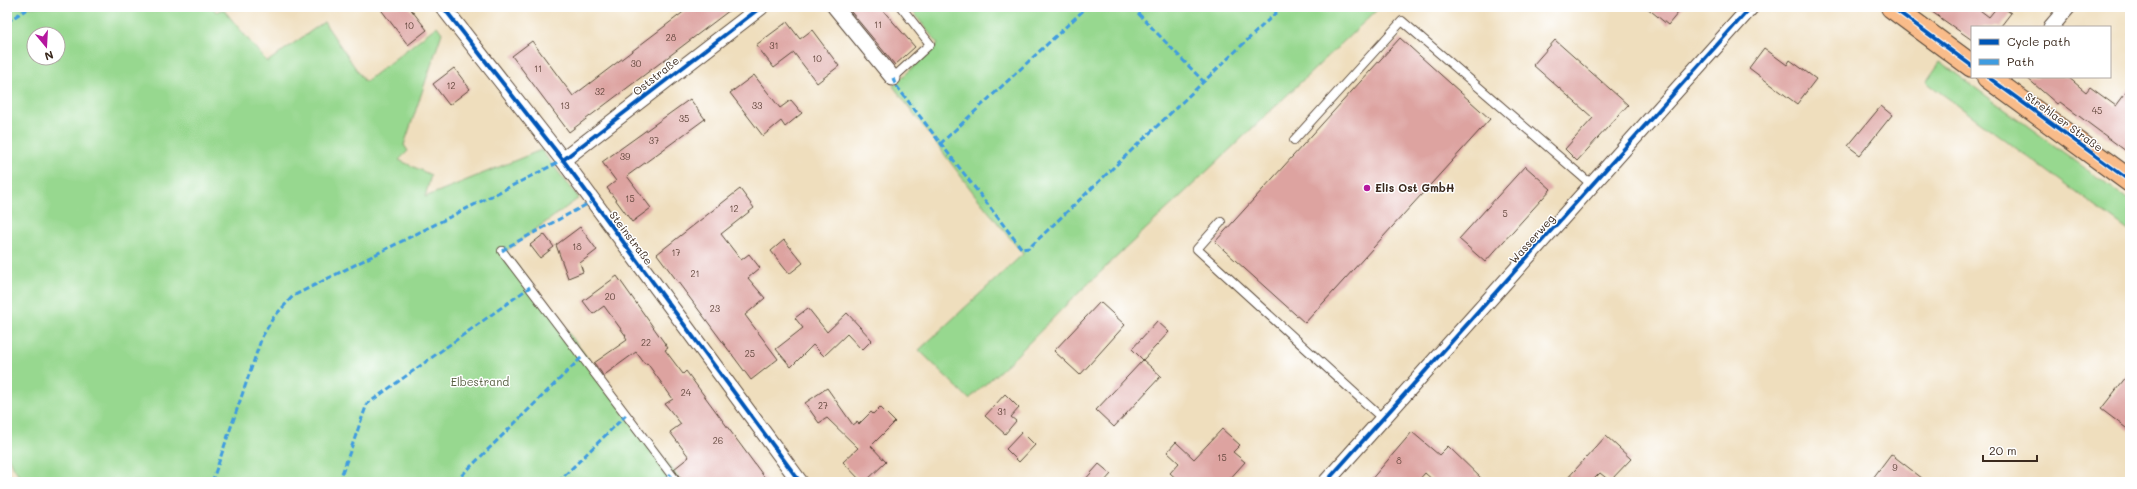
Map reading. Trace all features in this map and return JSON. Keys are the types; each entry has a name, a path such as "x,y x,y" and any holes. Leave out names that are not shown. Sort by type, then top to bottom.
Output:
{"main road":[{"path":"1892,7 1971,65"},
{"name":"Strehlaer Straße","path":"1998,80 2130,181"}],"street":[{"name":"Steinstraße","path":"443,7 562,160 800,482"},
{"name":"Oststraße","path":"562,160 761,7"},
{"path":"835,7 893,78"},
{"name":"Wasserweg","path":"1326,482 1750,7"},
{"path":"2052,26 2068,7"}],"lane":[{"path":"893,78 930,44 900,7"},
{"path":"1294,140 1402,21 1592,185"},
{"path":"1221,222 1197,249 1383,419"},
{"path":"502,251 677,482"}],"green space":[{"name":"Elbestrand","path":"7,7 213,7 216,12 223,9 267,62 324,22 365,82 437,26 442,33 404,145 408,151 399,160 431,175 425,197 541,150 579,198 506,251 682,482 23,482 7,456"},
{"path":"909,7 1380,7 1067,304 1014,358 969,399 919,350 1023,254 975,195 893,86 938,44"},
{"path":"1940,62 2130,201 2130,232 1926,82"}],"building":[{"path":"379,7 409,7 427,30 408,45"},
{"path":"690,7 734,7 569,132 512,56 532,41 573,96"},
{"path":"847,7 880,7 915,47 895,65"},
{"path":"1646,7 1683,7 1668,25"},
{"path":"1925,7 1976,7 1989,17 1997,7 2002,7 2011,13 2001,26 1971,26 1971,39"},
{"path":"787,22 800,39 812,30 839,66 817,83 794,53 774,68 756,45"},
{"path":"1400,38 1490,119 1305,323 1215,242"},
{"path":"1555,40 1628,105 1577,161 1565,149 1593,118 1533,65"},
{"path":"1764,48 1787,65 1790,60 1816,79 1797,104 1749,68"},
{"path":"454,68 470,89 449,105 433,84"},
{"path":"754,75 780,108 791,100 802,113 785,127 781,121 763,136 730,93"},
{"path":"2027,78 2069,78 2086,92 2090,87 2116,106 2130,87 2130,154 2060,102 2057,104"},
{"path":"690,99 705,119 627,176 651,208 632,222 607,188 616,181 602,162"},
{"path":"1881,106 1892,115 1860,155 1848,146"},
{"path":"1525,166 1551,189 1485,262 1459,239"},
{"path":"740,189 754,208 721,234 741,260 749,254 760,268 748,278 765,298 745,315 778,359 751,380 657,254"},
{"path":"580,227 597,250 580,263 583,272 568,278 556,245"},
{"path":"544,234 554,247 540,258 530,245"},
{"path":"784,240 803,263 789,274 771,251"},
{"path":"617,276 668,348 665,350 683,374 686,371 768,482 683,482 674,469 689,457 670,432 681,424 665,404 673,399 647,363 645,364 636,352 603,376 594,363 627,340 625,337 626,336 604,306 593,314 583,301"},
{"path":"1100,302 1125,325 1080,375 1054,351"},
{"path":"808,308 827,332 847,313 872,340 862,350 847,334 824,356 813,345 791,367 776,349 803,328 795,318"},
{"path":"1157,321 1169,332 1143,360 1132,349"},
{"path":"1143,360 1161,376 1114,427 1096,410"},
{"path":"2130,372 2130,431 2101,409"},
{"path":"827,388 853,425 857,422 859,424 871,412 873,414 880,407 895,422 871,446 886,462 865,482 862,482 843,462 858,448 827,418 819,423 805,403"},
{"path":"1005,394 1019,408 1011,417 1016,421 1005,434 985,416"},
{"path":"1222,429 1240,445 1233,452 1245,462 1227,482 1180,482 1170,473 1179,463 1167,452 1176,442 1194,459"},
{"path":"1022,432 1035,445 1019,462 1006,449"},
{"path":"1412,432 1439,455 1448,446 1485,482 1435,482 1425,473 1417,482 1369,482"},
{"path":"1606,436 1631,459 1610,481 1600,473 1591,482 1564,482"},
{"path":"1891,454 1927,482 1870,482"},
{"path":"1099,464 1111,474 1104,482 1083,482"}],"marked path":[{"path":"7,22 30,7"},
{"path":"940,144 1087,7"},
{"path":"1132,7 1204,82"},
{"path":"893,78 895,84 1022,249 1029,248 1282,7"},
{"path":"212,482 262,337 273,318 293,296 563,160"},
{"path":"502,251 593,201"},
{"path":"339,482 367,404 530,287"},
{"path":"455,482 582,357"},
{"path":"558,482 626,415"},
{"path":"663,482 671,474"}],"cycle path":[{"path":"443,7 563,160 800,482"},
{"path":"563,160 761,7"},
{"path":"1326,482 1751,7"},
{"path":"1892,7 1971,65"},
{"path":"1989,78 2130,181"}],"place":[{"name":"Elis Ost GmbH","path":"1367,188"}]}
